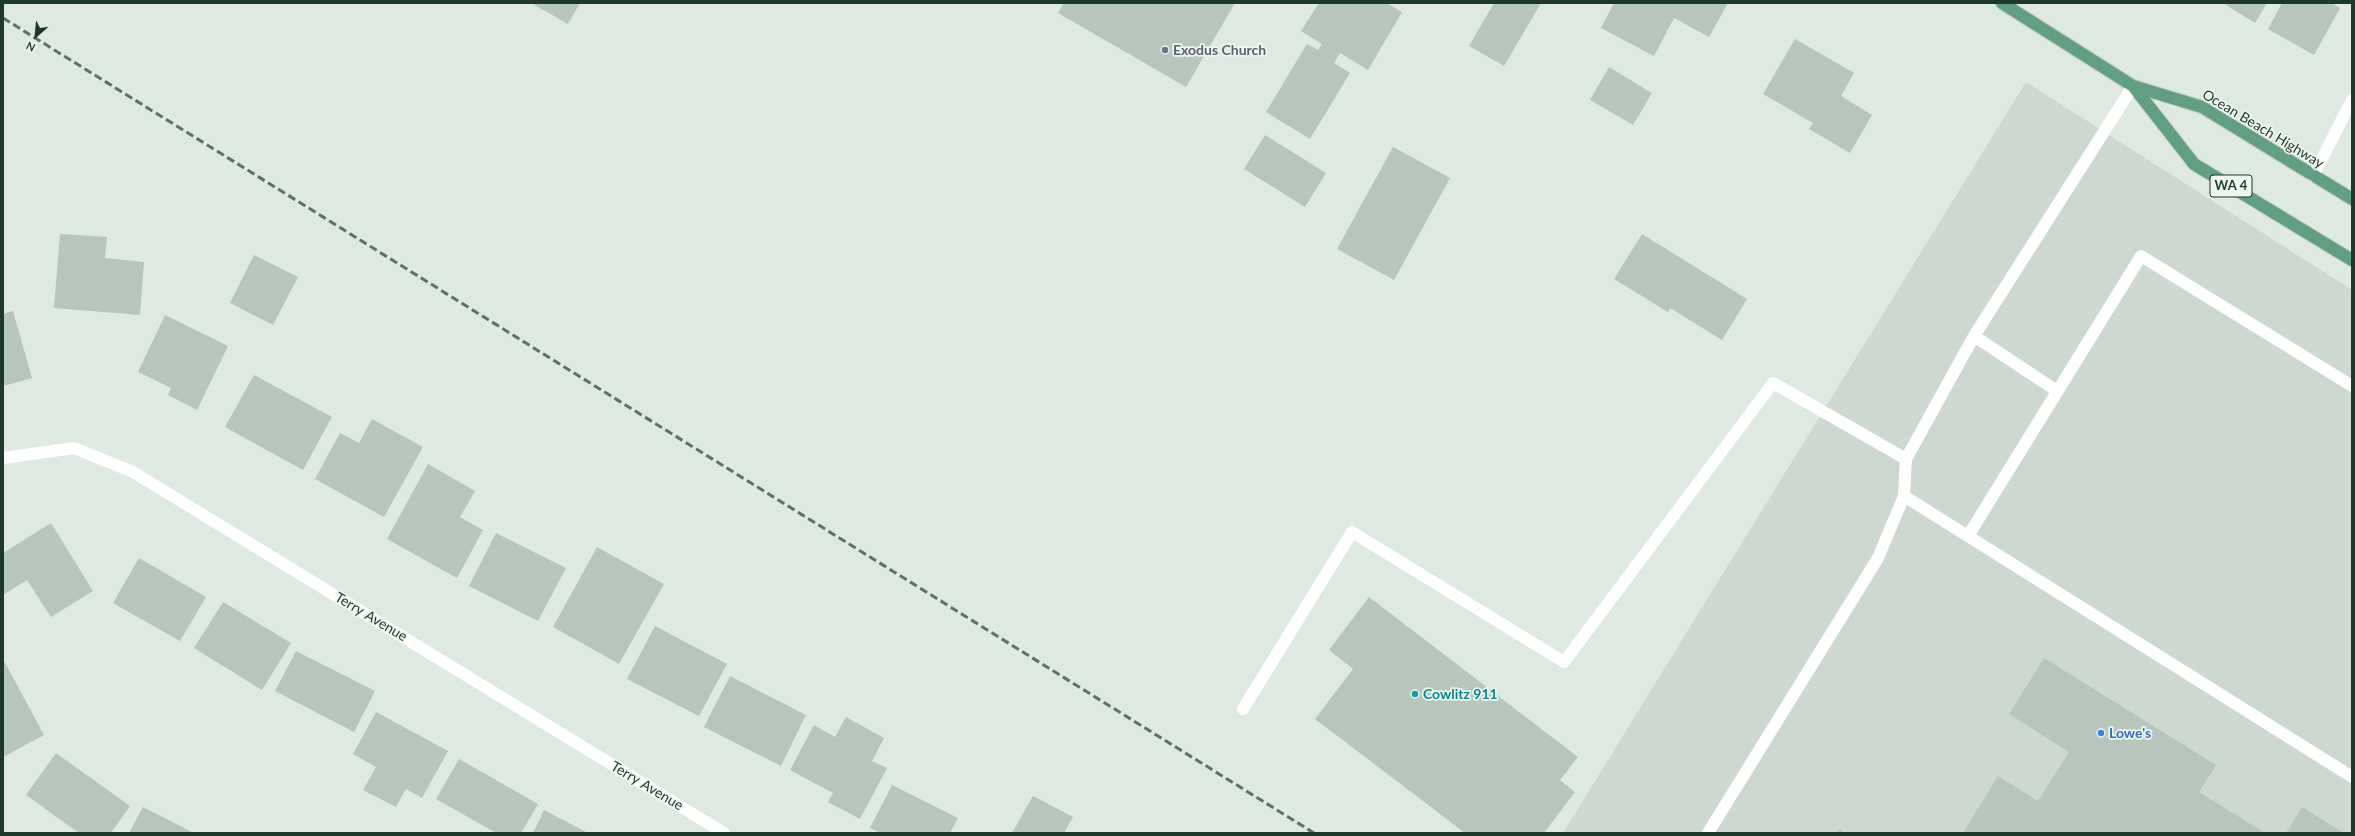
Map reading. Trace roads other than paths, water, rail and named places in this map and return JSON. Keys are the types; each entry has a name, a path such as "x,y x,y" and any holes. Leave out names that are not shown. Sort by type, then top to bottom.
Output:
{"main road":[{"name":"Ocean Beach Highway","path":"2002,3 2133,86 2202,107 2352,199"},
{"name":"Ocean Beach Highway","path":"2133,86 2194,164 2352,260"}],"street":[{"path":"1708,833 1878,558 1904,496 1906,459 1974,336 2133,86"},
{"path":"2313,176 2352,100"},
{"path":"1968,536 2141,256 2352,386"},
{"path":"1974,336 2057,391"},
{"path":"1243,709 1352,532 1564,662 1773,383 1906,459"},
{"name":"Terry Avenue","path":"3,458 74,448 133,472 724,833"},
{"path":"1904,496 2352,777"}],"railway":[{"path":"3,18 1314,833"}],"place":[{"name":"Exodus Church","path":"1165,50"},
{"name":"Cowlitz 911","path":"1415,694"},
{"name":"Lowe's","path":"2101,733"}]}
